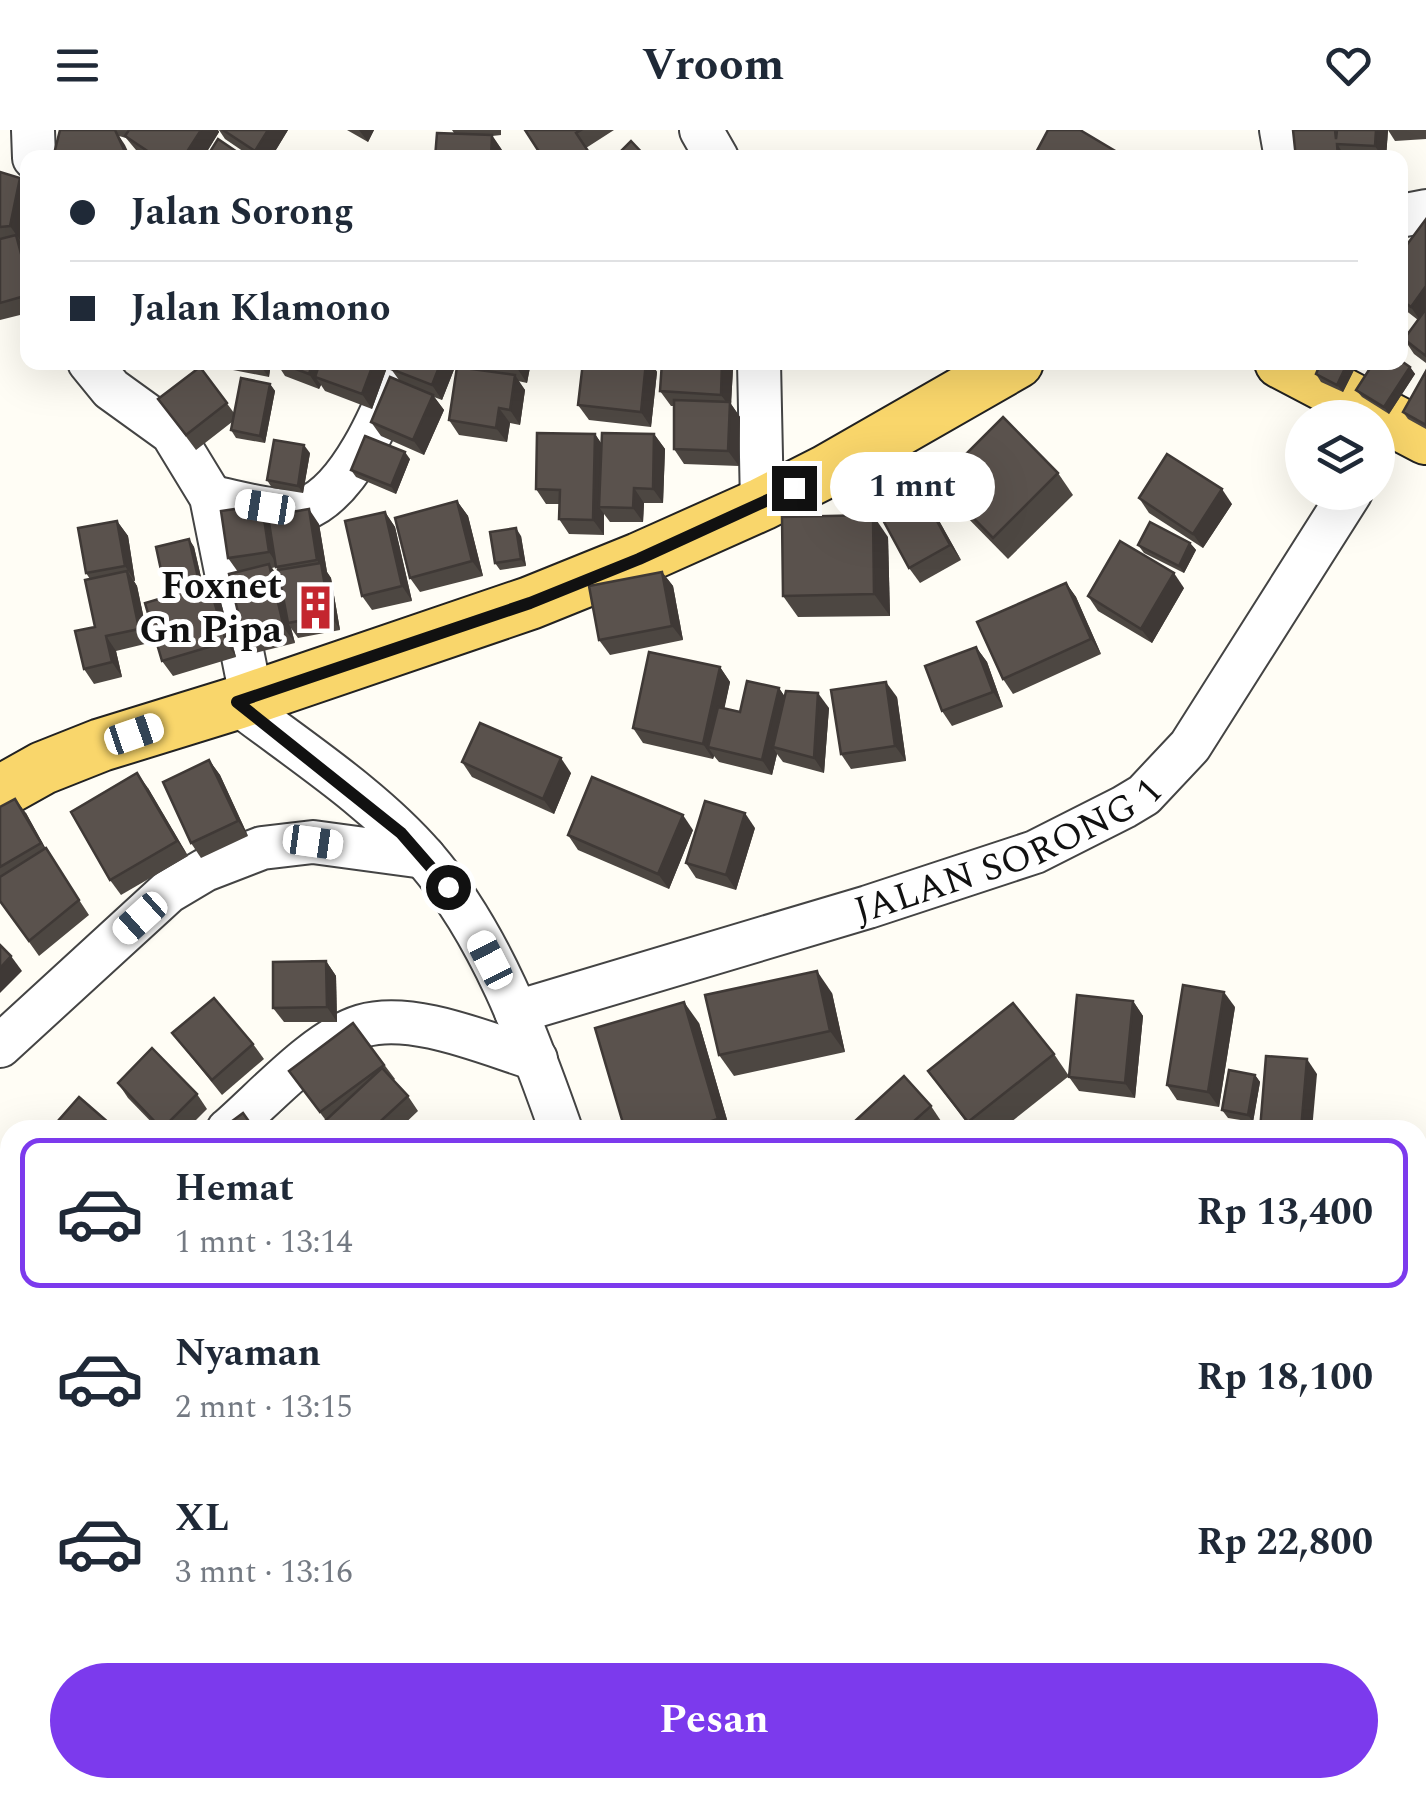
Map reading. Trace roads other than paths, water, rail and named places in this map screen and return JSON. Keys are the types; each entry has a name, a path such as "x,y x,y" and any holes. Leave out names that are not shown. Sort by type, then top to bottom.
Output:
{"main road":[{"path":"0,792 43,768 101,745 530,603 762,504 1003,370"},
{"path":"1294,370 1399,437"}],"street":[{"path":"96,370 112,389 172,433 211,498 244,699 424,857 448,887 478,934 516,1012 557,1120"},
{"path":"211,498 286,510 304,509 351,468 400,370"},
{"path":"759,370 762,504"},
{"name":"JALAN SORONG 1","path":"516,1012 868,907 1035,852 1134,801 1168,772 1190,746 1340,510"},
{"path":"0,1046 168,892 205,870 262,848 313,842 424,857"},
{"path":"239,1120 302,1064 336,1039 363,1026 414,1024 536,1058"}],"place":[{"name":"Foxnet Gn Pipa","path":"315,607"}]}
